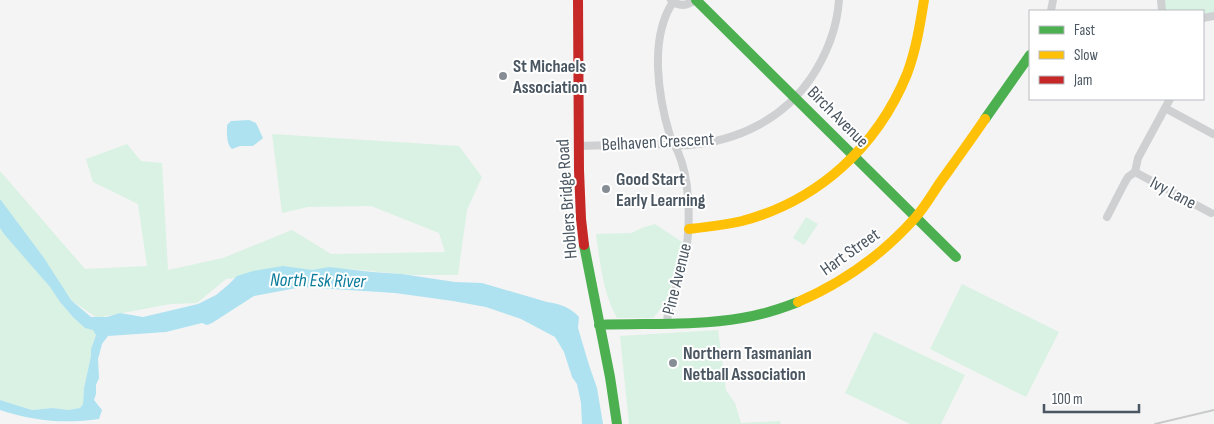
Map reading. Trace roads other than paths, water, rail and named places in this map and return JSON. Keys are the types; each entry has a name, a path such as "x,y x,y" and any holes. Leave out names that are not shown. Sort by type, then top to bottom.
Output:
{"main road":[{"name":"Hoblers Bridge Road","path":"578,0 579,146 582,231 617,424"},
{"name":"Birch Avenue","path":"696,0 956,257"},
{"path":"689,229 749,219 773,211 819,187 854,157 883,122 896,101 908,75 920,33 924,0"},
{"name":"Hart Street","path":"599,325 723,321 750,317 794,304 855,272 897,238 916,217 1029,56"}],"street":[{"path":"672,1 677,4 687,5 696,0"},
{"name":"Belhaven Crescent","path":"579,146 687,145 730,138 742,133 779,112 795,97 814,74 828,49 835,26 839,0"},
{"name":"Pine Avenue","path":"666,324 667,312 684,262 689,229 687,188 678,151 662,107 658,66 664,20 672,1"},
{"path":"1107,218 1124,184 1135,172 1138,158 1169,100"},
{"path":"1165,108 1214,134"},
{"name":"Ivy Lane","path":"1135,172 1211,214"}],"water":[{"path":"249,120 256,123 263,138 253,146 240,146 232,149 228,141 227,125 231,121"},
{"name":"North Esk River","path":"0,199 44,258 71,300 91,317 107,317 120,313 143,317 198,304 216,295 237,276 283,266 312,270 329,267 402,274 455,282 482,283 560,305 568,308 579,317 578,328 597,388 603,424 582,424 581,403 577,384 572,377 564,352 555,337 521,319 486,307 453,301 395,293 302,287 254,296 207,325 202,323 166,332 108,336 102,344 98,359 99,378 94,400 102,410 99,419 49,420 25,417 0,410 0,400 32,410 80,408 83,404 91,349 96,335 93,330 85,328 73,317 4,234 0,228"}],"railway":[{"path":"1155,424 1214,410"}],"place":[{"name":"St Michaels Association","path":"503,76"},
{"name":"Good Start Early Learning","path":"606,189"},
{"name":"Northern Tasmanian Netball Association","path":"673,363"}]}
